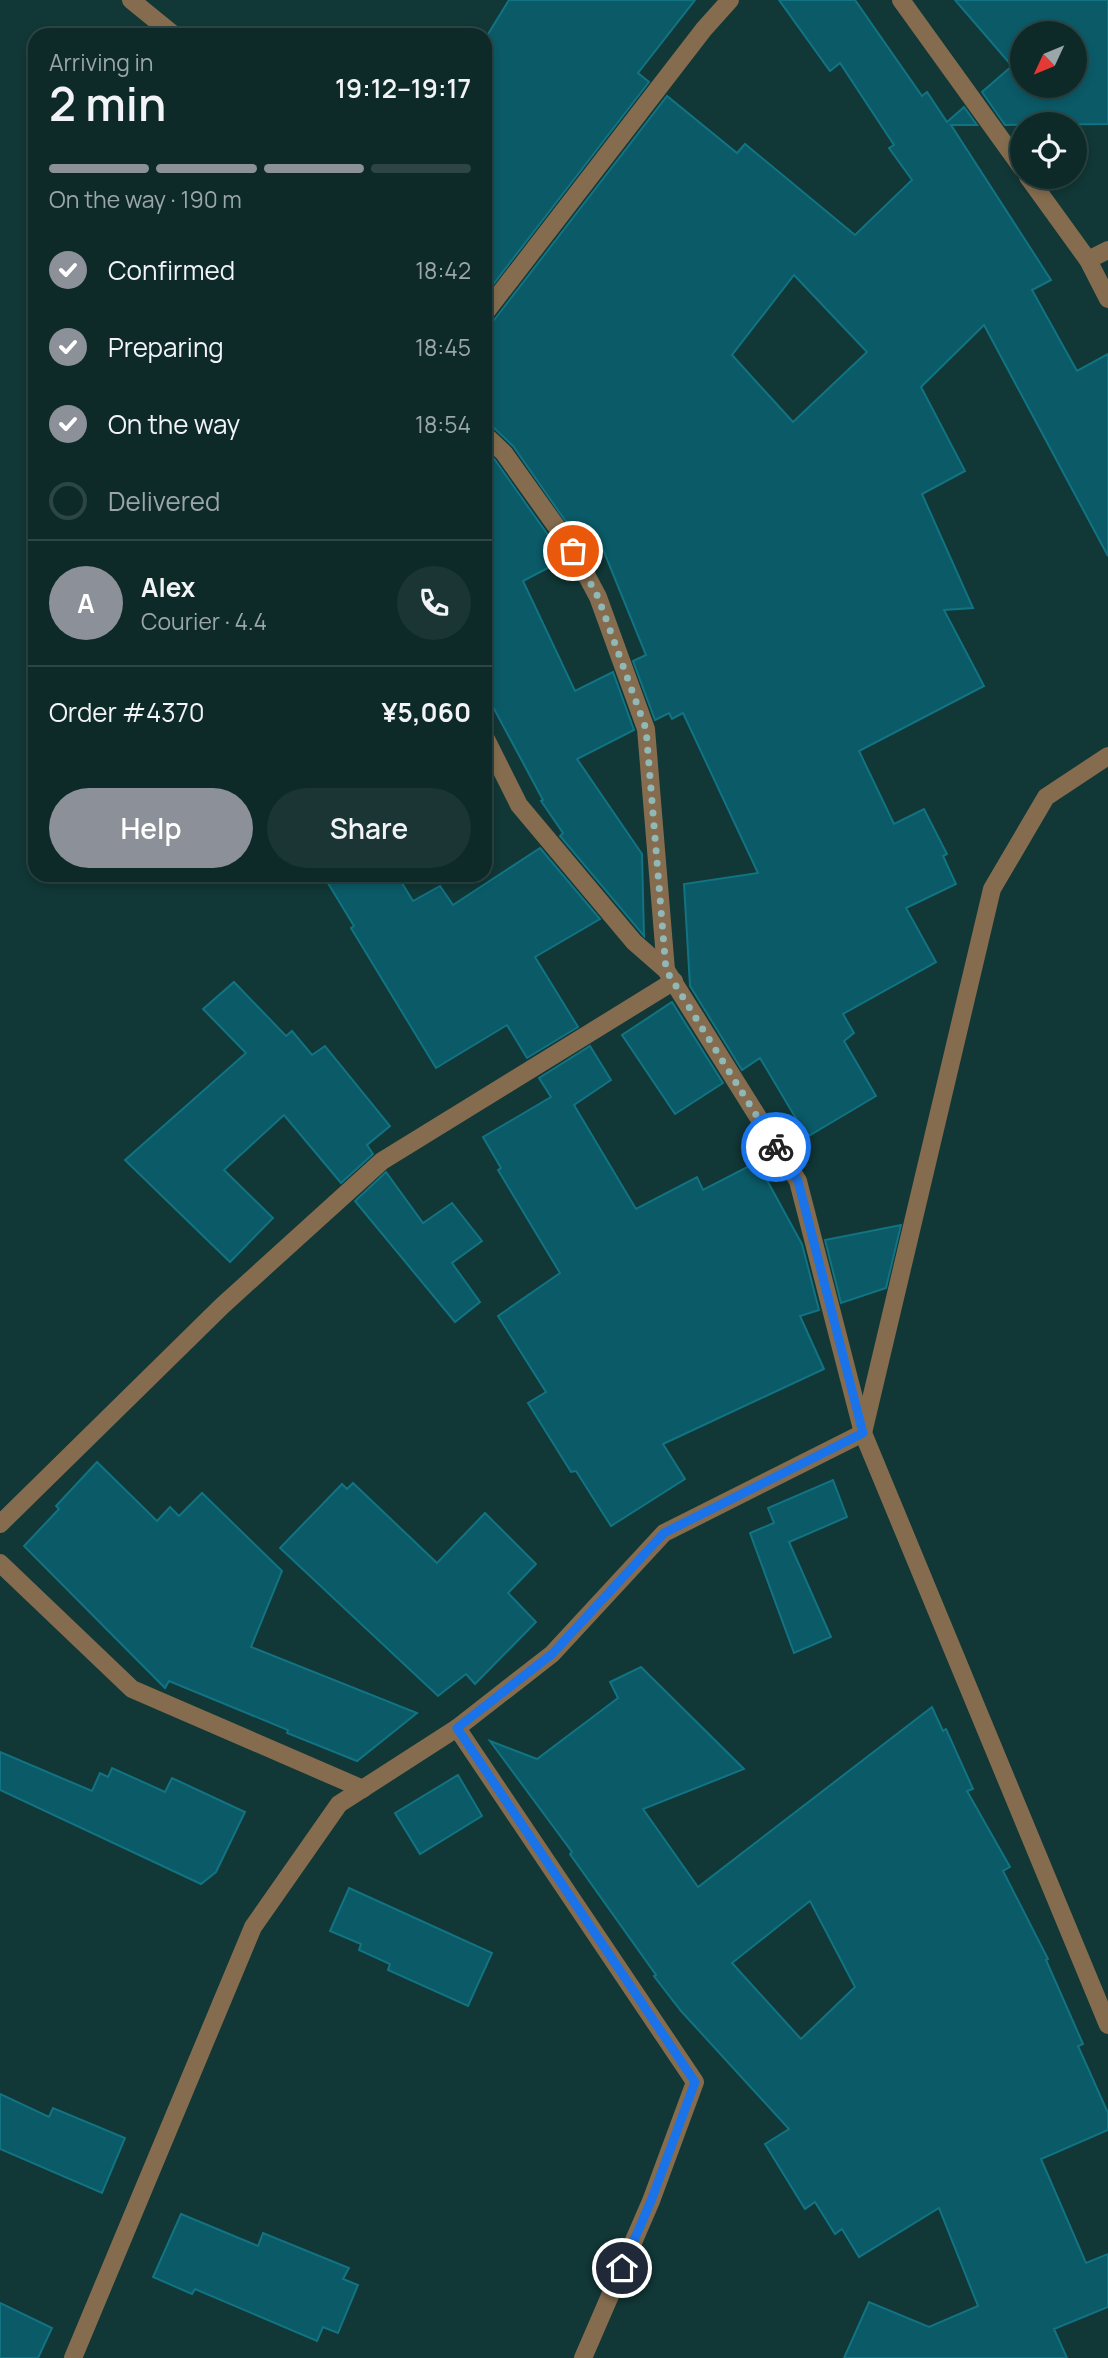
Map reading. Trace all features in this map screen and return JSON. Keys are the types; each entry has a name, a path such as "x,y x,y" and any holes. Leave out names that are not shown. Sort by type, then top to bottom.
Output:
{"street":[{"path":"131,0 165,28"},
{"path":"492,304 695,40 730,0"},
{"path":"901,0 1010,151"},
{"path":"1037,189 1088,260 1108,299"},
{"path":"1088,260 1108,250"},
{"path":"492,442 504,453 573,551 598,597 646,729 670,975"},
{"path":"492,751 519,805 634,942 670,975 798,1181 863,1433 1108,2025"},
{"path":"73,2358 253,1927 339,1804 457,1728 552,1654 664,1533 863,1433 992,889 1046,797 1108,756"},
{"path":"0,1524 222,1306 382,1161 670,975"},
{"path":"0,1563 132,1689 363,1789"},
{"path":"457,1728 695,2082 651,2201 583,2358"}],"building":[{"path":"509,0 695,0 638,73 649,82 492,286 492,28"},
{"path":"779,0 855,0 922,96 927,92 947,122 964,107 977,125 951,125 1051,280 1032,290 1077,371 1108,354 1108,556 984,325 921,387 965,471 922,494 973,608 944,610 984,686 859,751 894,824 924,809 947,854 943,856 956,884 906,908 936,962 843,1014 854,1033 844,1041 876,1096 807,1137 760,1058 742,1070 690,986 684,884 758,873 683,713 672,719 669,713 655,720 633,661 646,655 600,542 585,549 513,446 492,427 492,321 667,96 737,153 745,144 855,235 912,180 889,148 894,145 840,63 830,71","holes":["794,275 867,352 793,422 732,355"]},
{"path":"955,0 1108,0 1108,124 1087,124 1087,112 1010,112 1010,125 1005,125 982,92 1010,68 1010,98 1087,98 1087,21 1010,21 1010,64"},
{"path":"492,457 565,559 523,581 575,691 613,672 634,730 577,759 642,854 644,936 560,836 563,833 541,801 543,800 492,705"},
{"path":"540,848 600,919 535,957 578,1027 527,1058 507,1025 436,1068 351,928 354,926 327,882 401,882 413,901 440,886 453,905 492,882"},
{"path":"234,982 286,1036 292,1031 312,1055 325,1046 390,1126 367,1145 373,1154 341,1183 284,1115 224,1170 273,1218 230,1262 125,1160 246,1053 203,1009"},
{"path":"672,1002 723,1083 675,1114 622,1035"},
{"path":"590,1046 611,1080 574,1105 636,1209 697,1177 703,1190 757,1162 802,1244 819,1310 800,1316 824,1369 663,1444 685,1479 611,1526 576,1471 571,1472 528,1403 546,1392 498,1316 560,1273 498,1170 501,1168 483,1137 551,1097 539,1078"},
{"path":"386,1172 423,1223 452,1203 482,1241 452,1263 480,1302 455,1322 355,1201"},
{"path":"901,1225 886,1288 841,1303 825,1240"},
{"path":"97,1462 157,1521 170,1507 179,1516 202,1493 282,1571 251,1647 417,1713 357,1761 169,1681 165,1688 24,1546 59,1509 56,1506"},
{"path":"833,1480 847,1517 789,1542 831,1637 794,1653 750,1533 774,1523 768,1508"},
{"path":"353,1483 437,1563 485,1513 536,1564 508,1593 536,1622 475,1684 466,1674 438,1696 280,1548 342,1484 347,1489"},
{"path":"641,1667 744,1769 643,1809 698,1887 932,1707 943,1731 946,1729 973,1789 967,1791 1010,1867 1003,1871 1048,1959 1046,1960 1083,2044 1078,2046 1108,2113 1108,2130 1041,2159 1086,2263 1108,2254 1108,2307 1054,2329 1067,2358 844,2358 869,2302 929,2327 978,2306 939,2208 859,2257 842,2229 835,2234 815,2202 805,2209 765,2144 789,2129 681,2011 654,1976 656,1975 570,1854 572,1852 490,1741 537,1759 618,1698 610,1682","holes":["810,1901 855,1987 801,2039 732,1963"]},
{"path":"0,1752 92,1791 100,1773 108,1777 112,1768 165,1792 172,1778 245,1812 216,1872 201,1884 0,1790"},
{"path":"458,1775 482,1816 420,1854 395,1813"},
{"path":"349,1888 492,1953 468,2006 388,1970 390,1964 359,1950 361,1944 330,1931"},
{"path":"0,2094 49,2117 53,2108 125,2138 102,2193 0,2149"},
{"path":"181,2214 258,2246 263,2233 349,2268 343,2279 358,2285 338,2333 323,2327 317,2341 195,2289 192,2294 153,2277"},
{"path":"0,2303 52,2328 38,2358 0,2358"}],"way so far":[{"path":"573,551 598,597 646,729 666,970 776,1147"}],"route":[{"path":"622,2268 651,2201 695,2082 457,1728 552,1654 664,1533 863,1433 798,1181 776,1147"}]}
